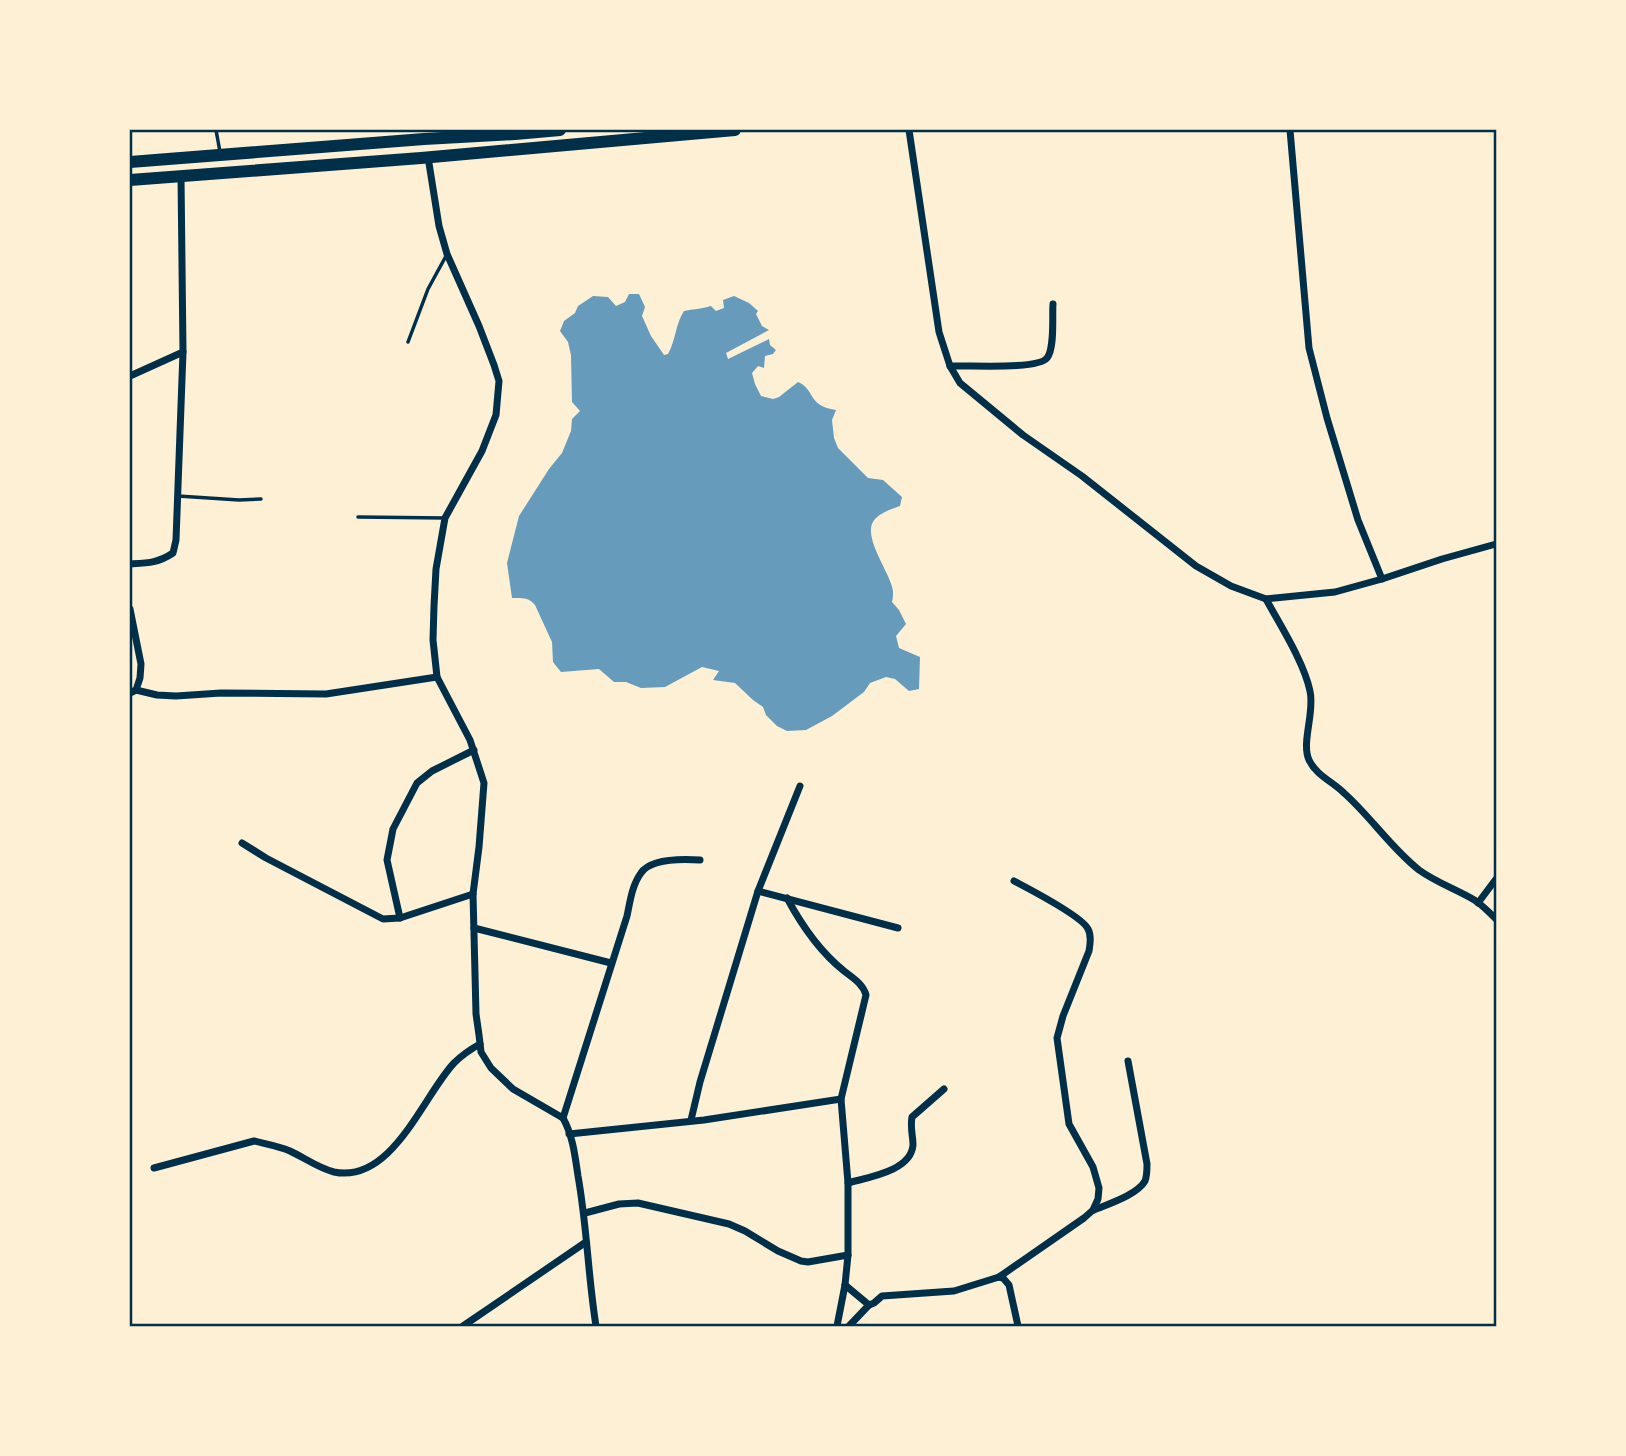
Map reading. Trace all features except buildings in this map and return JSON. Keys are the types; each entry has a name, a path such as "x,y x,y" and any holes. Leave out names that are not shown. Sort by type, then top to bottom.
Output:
{"highway":[{"path":"130,162 560,130"},
{"path":"130,180 735,130"}],"street":[{"path":"909,130 939,332 950,366 960,383 1023,435 1082,476 1196,566 1231,586 1266,599 1335,592 1496,544"},
{"path":"1290,130 1309,348 1358,520 1382,579"},
{"path":"428,157 439,226 447,254 499,381 496,415 482,452 445,518 436,569 433,640 437,677 470,740 484,783 473,894 476,1014 481,1052 491,1068 513,1089 563,1118"},
{"path":"130,564 155,562 173,553 176,540 183,352 181,175"},
{"path":"950,366 1020,366 1041,363 1049,357 1053,304"},
{"path":"130,376 183,352"},
{"path":"1266,599 1308,682 1312,710 1307,746 1313,766 1358,806 1414,866 1478,903 1496,919"},
{"path":"130,609 141,664 133,692 176,696 221,693 326,694 437,677"},
{"path":"400,918 387,860 393,829 417,783 432,771 474,750"},
{"path":"691,1121 758,891 800,786"},
{"path":"242,843 383,919 400,918 473,894"},
{"path":"596,1326 584,1213 569,1134 563,1118 634,886 640,874 645,867 674,860 700,860"},
{"path":"1478,903 1496,879"},
{"path":"1014,881 1083,923 1090,934 1089,951 1057,1038 1069,1124 1093,1167 1099,1188 1093,1210"},
{"path":"758,891 898,928"},
{"path":"787,898 812,940 830,960 865,989 866,999 841,1099 848,1183 848,1255 836,1326"},
{"path":"474,928 611,963"},
{"path":"154,1168 254,1141 290,1151 318,1167 336,1172 361,1171 377,1163 391,1149 418,1117 453,1063 480,1044"},
{"path":"849,1326 882,1296 954,1291 999,1278 1069,1230 1093,1210 1132,1193 1142,1185 1146,1178 1147,1164 1128,1061"},
{"path":"848,1183 899,1167 907,1161 913,1146 912,1117 944,1089"},
{"path":"569,1134 704,1120 841,1099"},
{"path":"584,1213 619,1204 638,1203 729,1224 801,1261 848,1255"},
{"path":"463,1326 586,1242"},
{"path":"999,1278 1003,1278 1009,1285 1018,1326"},
{"path":"845,1285 869,1305"}],"lane":[{"path":"216,130 221,155"},
{"path":"408,342 428,289 447,254"},
{"path":"178,495 261,499"},
{"path":"358,517 445,518"}],"water":[{"path":"629,294 639,294 645,307 642,316 664,355 671,349 684,311 711,306 716,311 724,308 723,300 734,296 749,303 758,311 756,314 762,326 769,330 726,353 728,359 769,339 770,345 776,350 765,356 764,368 758,366 752,373 761,396 773,399 798,382 804,385 820,405 836,410 832,420 838,448 868,478 883,480 902,497 900,506 875,519 871,534 891,583 892,602 906,624 896,636 899,648 920,657 919,689 909,691 895,679 886,677 870,683 864,692 832,716 806,730 787,731 777,726 766,715 763,707 735,683 713,680 719,671 702,667 665,687 641,688 626,682 614,682 599,669 561,672 553,662 552,642 535,605 527,599 512,598 507,563 519,516 562,453 571,431 572,419 580,411 572,402 571,355 568,342 560,331 564,321 575,313 578,306 593,296 608,297 616,306 625,302"}]}
